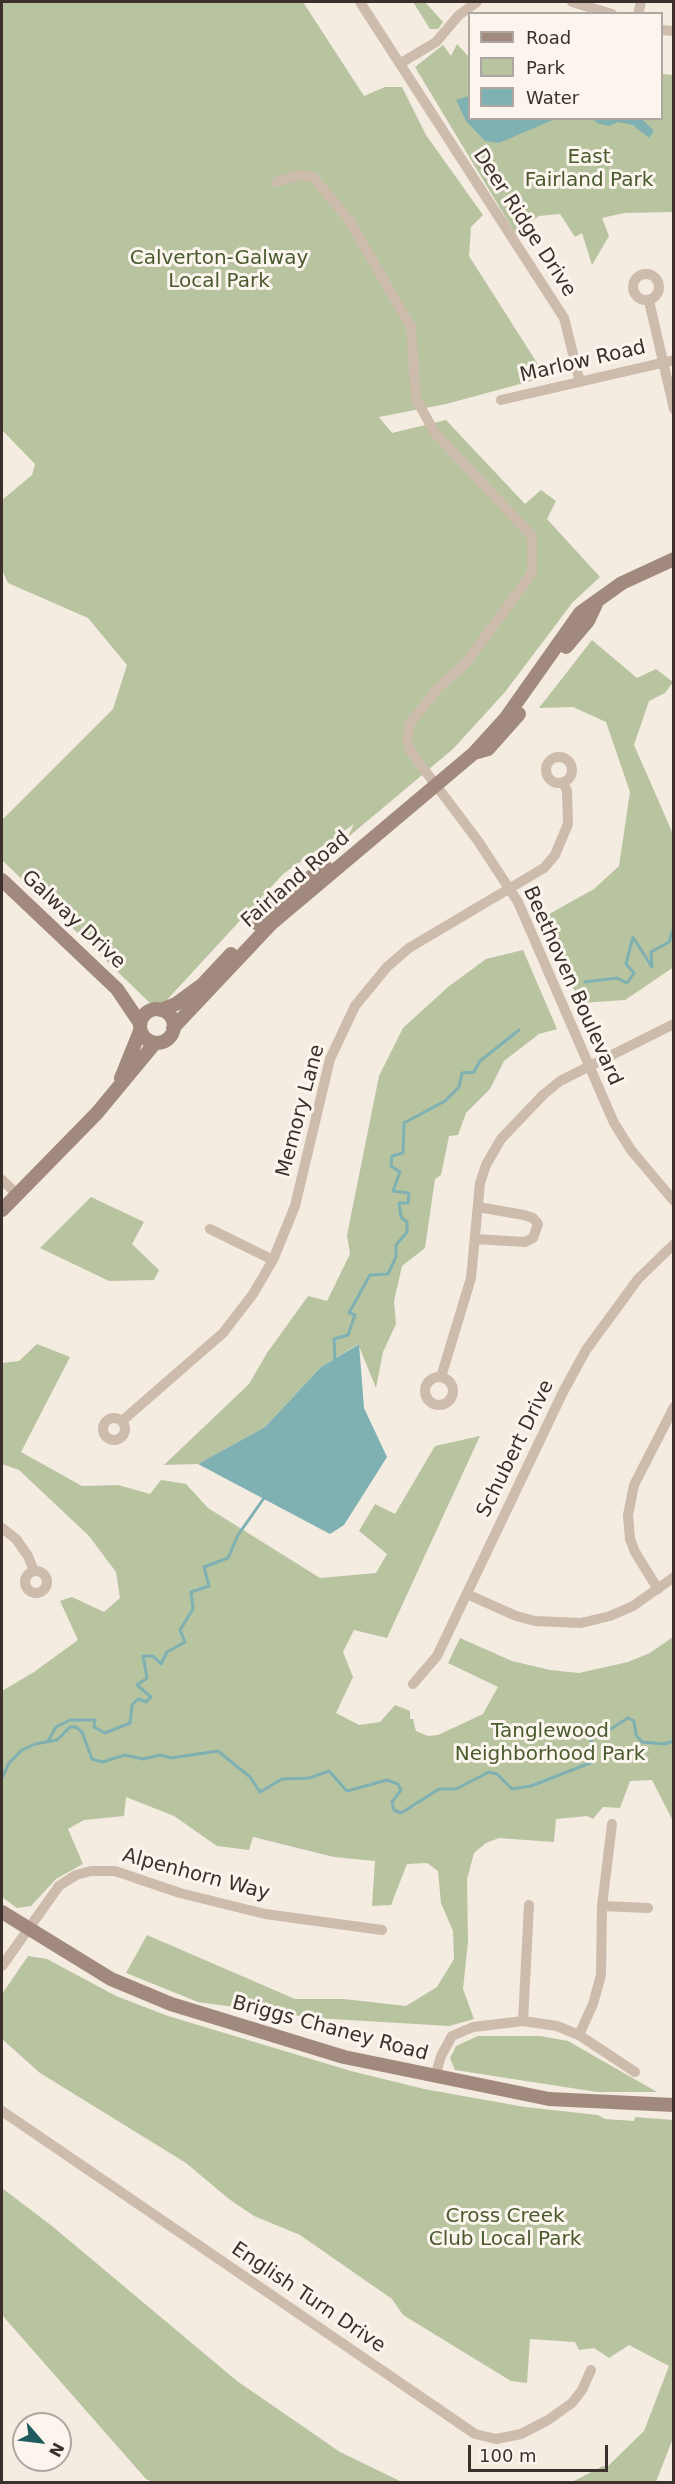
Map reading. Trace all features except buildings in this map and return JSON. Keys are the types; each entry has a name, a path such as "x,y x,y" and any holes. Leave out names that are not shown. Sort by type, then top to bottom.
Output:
{"main road":[{"name":"Fairland Road","path":"173,1028 271,924 392,824 397,816 474,753 488,749 508,729 588,621 596,603 622,583 674,559"},
{"name":"Fairland Road","path":"156,1010 176,1004 202,985 286,896 384,819 397,816"},
{"name":"Galway Drive","path":"2,880 117,989 156,1010"},
{"name":"Galway Drive","path":"117,989 140,1027"},
{"path":"2,1209 97,1113 155,1043 167,1039 173,1028 170,1016 156,1010 142,1017 117,1088"},
{"path":"140,1027 147,1040 155,1043"},
{"name":"Briggs Chaney Road","path":"2,1912 28,1931 111,1979 171,2004 344,2057 549,2099 674,2105"}],"street":[{"name":"Deer Ridge Drive","path":"360,2 564,318 580,382"},
{"path":"401,63 436,42 459,15 477,2"},
{"path":"572,2 605,12"},
{"name":"Beethoven Boulevard","path":"277,182 299,175 313,177 349,220 411,327 416,399 435,433 531,536 532,573 466,663 437,689 410,723 407,739 411,752 510,888 560,996 614,1122 631,1150 674,1201"},
{"path":"649,301 668,361 674,409"},
{"name":"Marlow Road","path":"501,400 668,361"},
{"name":"Memory Lane","path":"122,1421 223,1333 253,1294 273,1260 295,1206 330,1059 355,1006 387,967 409,948 544,868 555,855 568,824 569,808 563,782"},
{"path":"441,1377 471,1278 480,1183 486,1164 501,1139 543,1095 560,1082 674,1024"},
{"path":"2,1180 17,1194"},
{"path":"475,1239 525,1242 533,1238 538,1224 524,1215 478,1208"},
{"path":"210,1229 273,1260"},
{"name":"Schubert Drive","path":"413,1684 437,1656 563,1392 586,1350 638,1279 674,1244"},
{"path":"658,1589 635,1552 630,1539 628,1515 634,1485 674,1407"},
{"path":"2,1528 16,1539 28,1556 34,1571"},
{"path":"467,1594 516,1616 555,1624 581,1623 610,1616 633,1606 674,1577"},
{"path":"579,2035 593,2004 601,1975 602,1906 612,1824"},
{"name":"Alpenhorn Way","path":"2,1966 49,1900 68,1881 91,1871 115,1871 180,1893 265,1914 382,1930"},
{"path":"523,2021 529,1905"},
{"path":"602,1906 648,1908"},
{"path":"435,2077 441,2056 452,2036 473,2027 523,2021 557,2026 579,2035 635,2072"},
{"name":"English Turn Drive","path":"2,2111 475,2434 496,2439 521,2434 548,2420 572,2403 582,2390 591,2370"}],"green space":[{"name":"Calverton-Galway Local Park","path":"2,2 303,2 364,96 385,87 402,87 426,135 483,215 471,227 469,256 546,377 446,404 379,417 392,433 446,420 525,504 541,490 556,501 547,519 600,577 573,602 505,692 453,749 347,838 354,824 283,874 165,1002 151,1004 2,860 2,820 113,709 127,665 88,618 8,583 2,570 2,500 32,475 35,464 2,430"},
{"path":"413,2 425,2 443,22 438,29 430,29"},
{"name":"East Fairland Park","path":"457,44 468,56 468,120 663,120 663,74 673,75 673,212 624,213 602,218 609,236 592,265 582,233 575,237 560,214 539,216 515,233 415,67 443,45 451,56"},
{"path":"592,640 637,678 656,669 673,682 665,693 649,701 634,745 673,834 674,967 625,1000 580,1003 542,918 594,889 619,866 630,792 606,722 573,707 539,708"},
{"path":"523,950 557,1029 539,1034 504,1061 490,1089 466,1113 458,1135 449,1136 441,1175 435,1179 425,1248 402,1266 394,1301 396,1324 383,1352 376,1388 358,1344 321,1367 265,1427 198,1464 164,1465 249,1384 267,1353 308,1296 327,1301 350,1254 347,1235 379,1076 403,1028 448,987 486,959"},
{"path":"91,1197 144,1222 132,1244 159,1270 154,1280 109,1281 40,1248"},
{"name":"Tanglewood Neighborhood Park","path":"37,1344 70,1357 21,1452 82,1486 118,1485 150,1494 161,1480 186,1484 208,1508 320,1578 376,1573 387,1554 359,1531 375,1504 395,1514 435,1446 480,1436 387,1638 354,1630 343,1652 353,1677 336,1713 359,1725 380,1722 395,1705 410,1711 410,1719 413,1719 416,1731 428,1736 438,1735 483,1714 498,1687 448,1663 460,1638 512,1661 550,1670 579,1673 628,1662 650,1653 673,1637 673,1821 652,1780 630,1781 620,1808 603,1807 593,1819 587,1816 556,1819 554,1842 499,1838 486,1843 474,1853 467,1879 468,1942 463,1989 474,2019 449,2026 315,2018 198,2002 126,1973 147,1935 295,1999 344,1999 406,2006 437,1987 454,1959 453,1931 441,1903 438,1871 427,1863 407,1864 391,1905 372,1906 375,1861 334,1857 253,1837 249,1850 217,1846 174,1816 126,1797 124,1816 84,1820 68,1829 83,1864 56,1879 31,1906 17,1908 2,1897 2,1691 34,1672 78,1640 60,1601 72,1597 104,1612 120,1598 116,1572 89,1536 19,1470 2,1464 2,1363 19,1361"},
{"name":"Cross Creek Club Local Park","path":"28,1956 47,1959 116,1996 168,2016 351,2071 424,2089 525,2107 598,2115 605,2119 634,2121 635,2117 673,2120 673,2438 656,2482 572,2482 603,2466 607,2467 644,2431 669,2366 629,2345 609,2358 594,2348 579,2350 575,2342 530,2339 527,2383 511,2381 403,2315 392,2299 300,2235 254,2216 229,2199 186,2163 40,2073 2,2039 2,1994"},
{"path":"478,2036 540,2036 568,2041 657,2092 597,2092 455,2070 450,2058 456,2046"},
{"path":"2,2188 52,2226 237,2381 340,2452 402,2482 153,2482 146,2479 2,2315"}],"water":[{"path":"468,96 468,120 553,120 499,143 485,141 466,121 456,100"},
{"path":"594,120 643,120 654,131 649,138 633,125 618,122 609,126"},
{"path":"359,1344 364,1408 387,1457 344,1525 330,1534 198,1464 265,1427 321,1367"}],"waterway":[{"path":"585,982 617,978 627,983 634,973 626,964 633,937 652,967 651,952 669,942 674,927"},
{"path":"335,1362 334,1339 348,1335 355,1315 349,1313 370,1275 388,1274 396,1257 396,1245 407,1232 407,1222 401,1217 399,1203 408,1203 409,1193 393,1191 400,1172 391,1166 392,1156 403,1153 404,1123 445,1101 459,1087 462,1073 474,1072 480,1061 519,1030"},
{"path":"48,1741 56,1727 70,1720 95,1720 94,1727 105,1733 130,1723 132,1705 138,1699 146,1702 151,1697 137,1685 147,1678 143,1656 153,1656 161,1664 167,1652 185,1642 180,1630 193,1609 191,1592 209,1586 204,1567 228,1558 238,1535 264,1498"},
{"path":"2,1778 9,1763 22,1750 35,1744 57,1740 70,1727 76,1727 82,1732 92,1759 102,1762 125,1755 143,1759 161,1755 171,1758 218,1751 250,1777 260,1792 282,1779 309,1778 329,1771 347,1791 387,1780 398,1784 401,1790 392,1802 394,1810 401,1813 439,1789 456,1789 489,1772 497,1774 512,1789 531,1786 590,1763 595,1755 591,1740 593,1734 609,1730 628,1718 634,1721 636,1735 642,1742 664,1744 674,1741"}]}
